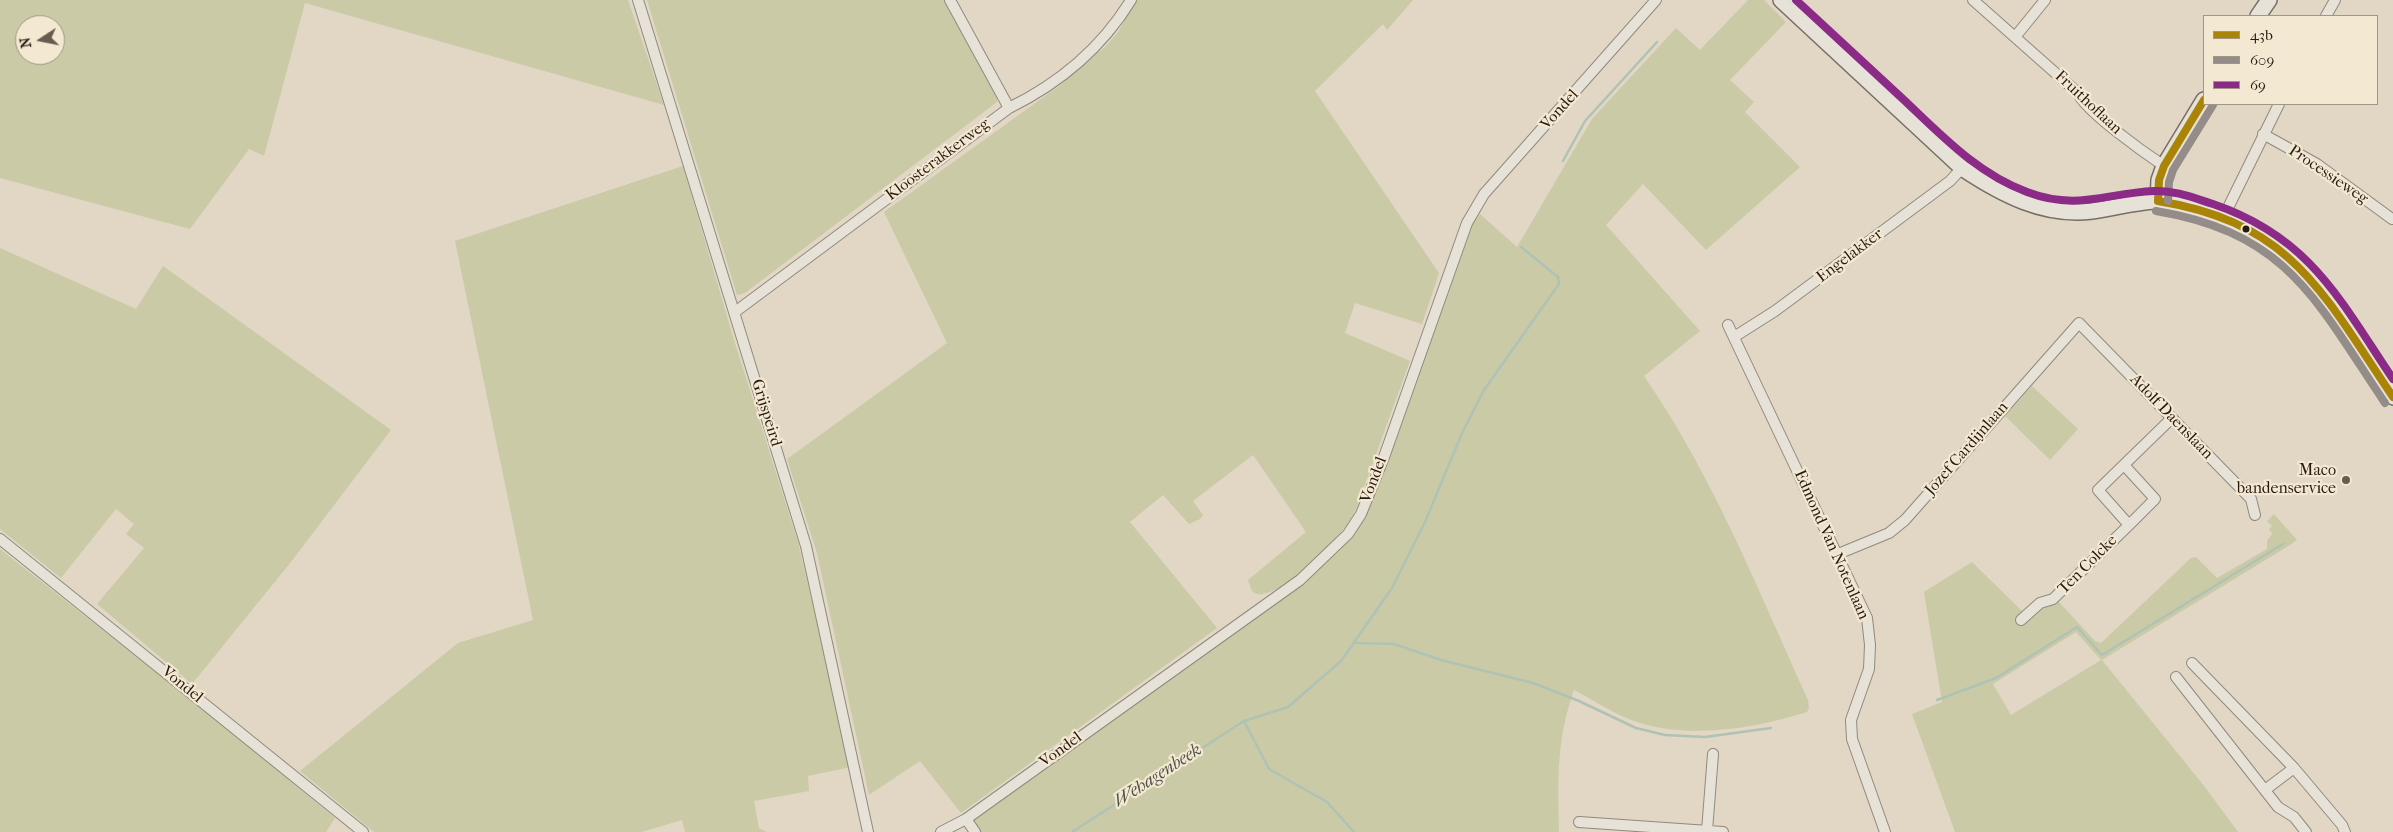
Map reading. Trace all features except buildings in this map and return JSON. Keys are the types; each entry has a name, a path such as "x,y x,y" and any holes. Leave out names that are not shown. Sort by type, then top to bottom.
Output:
{"main road":[{"path":"1781,0 1962,168 1992,188 2027,204 2058,210 2091,211 2158,201 2177,203 2223,218 2253,232 2286,254 2316,284 2390,393"},
{"path":"2259,15 2269,0"},
{"path":"2158,201 2159,180 2164,166 2203,102"}],"street":[{"name":"Grijspeird","path":"638,0 806,546 868,832"},
{"path":"950,0 1009,108"},
{"name":"Kloosterakkerweg","path":"735,312 1009,108 1026,100 1065,74 1104,40 1131,0"},
{"name":"Vondel","path":"941,832 966,819 1300,580 1348,534 1361,514 1384,457 1467,223 1484,194 1656,0"},
{"name":"Fruithoflaan","path":"1973,0 2123,136 2164,166"},
{"path":"2014,37 2045,0"},
{"path":"2327,15 2335,0"},
{"path":"2223,218 2278,105"},
{"name":"Processieweg","path":"2263,134 2317,164 2392,219"},
{"name":"Engelakker","path":"1734,337 1775,312 1950,181 1962,168"},
{"name":"Adolf Daenslaan","path":"2079,323 2251,499 2255,515"},
{"name":"Jozef Cardijnlaan","path":"1838,554 1889,533 1905,520 2079,323"},
{"name":"Edmond Van Notenlaan","path":"1728,325 1867,618 1870,645 1869,668 1851,720 1852,739 1885,832"},
{"name":"Ten Colcke","path":"2129,525 2098,490 2172,418"},
{"name":"Ten Colcke","path":"2022,620 2040,603 2053,599 2156,499 2124,465"},
{"name":"Vondel","path":"0,539 363,832"},
{"path":"2192,663 2294,768 2342,825 2345,832"},
{"path":"2176,677 2278,807 2294,817 2306,832"},
{"path":"1707,831 1713,754"},
{"path":"2265,790 2294,768"},
{"path":"966,819 975,832"},
{"path":"1579,822 1631,829 1724,832"}],"green space":[{"path":"0,0 628,0 664,105 305,3 264,156 249,149 190,229 0,178"},
{"path":"647,0 944,0 997,94 997,102 745,293 737,295"},
{"path":"1136,0 1413,0 1387,30 1383,24 1315,91 1439,273 1422,324 1355,303 1345,333 1410,361 1356,509 1340,534 1302,571 1273,591 1261,594 1252,591 1248,580 1306,532 1253,455 1193,501 1203,515 1200,519 1189,524 1163,495 1130,522 1217,628 961,813 920,761 869,795 817,553 787,459 947,343 884,212 1059,86 1106,46 1118,32"},
{"path":"1748,0 1764,0 1786,22 1730,80 1754,102 1745,112 1800,167 1706,250 1643,184 1606,225 1700,331 1644,376 1692,453 1733,534 1808,700 1809,708 1807,712 1746,727 1703,731 1681,730 1660,728 1631,720 1574,690 1564,726 1559,761 1559,832 980,832 973,820 1278,602 1337,553 1354,535 1369,507 1473,223 1480,214 1517,247 1592,119 1676,28 1700,50"},
{"path":"683,166 734,340 798,542 851,767 808,776 809,791 754,801 759,828 767,832 685,832 682,820 642,832 374,832 300,771 458,643 533,620 455,241"},
{"path":"0,248 136,309 163,266 391,430 291,562 192,684 97,604 144,548 126,534 134,524 116,509 61,578 0,529"},
{"path":"2032,386 2078,429 2050,460 2005,416"},
{"path":"2274,514 2297,540 2102,660 2205,787 2238,832 1955,832 1912,714 1942,702 1924,592 1972,562 2023,612 2058,601 2095,641 2101,643 2191,558 2196,557 2217,578 2267,549 2267,541 2272,534 2269,529 2272,526 2267,521","holes":["2076,632 2101,660 2011,715 1993,684"]},
{"path":"0,549 213,717 335,818 326,832 0,832"}],"waterway":[{"path":"1563,161 1585,121 1657,42"},
{"name":"Wehagenbeek","path":"1072,832 1244,721 1288,707 1341,661 1392,588 1425,522 1463,431 1484,390 1559,284 1558,277 1521,247"},
{"path":"1937,700 1996,678 2077,627 2102,655 2283,544"},
{"path":"1356,643 1394,644 1441,660 1533,683 1579,701 1636,728 1665,735 1705,737 1771,728"},
{"path":"1244,721 1269,769 1327,802 1354,832"}],"transit line":[{"name":"69","path":"1796,0 1961,153 1992,175 2009,184 2045,197 2076,201 2137,192 2161,191 2176,193 2213,204 2246,218 2275,234 2299,253 2320,274 2356,323 2393,379"},
{"name":"43b","path":"2158,201 2159,180 2164,166 2203,102"},
{"name":"609","path":"2168,201 2169,182 2173,170 2213,105"},
{"name":"43b","path":"2158,201 2204,212 2242,226 2273,246 2300,269 2323,296 2346,326 2393,397"},
{"name":"609","path":"2156,211 2201,221 2238,236 2269,255 2294,277 2317,304 2339,333 2385,403"}],"place":[{"name":"Maco bandenservice","path":"2346,480"}]}
